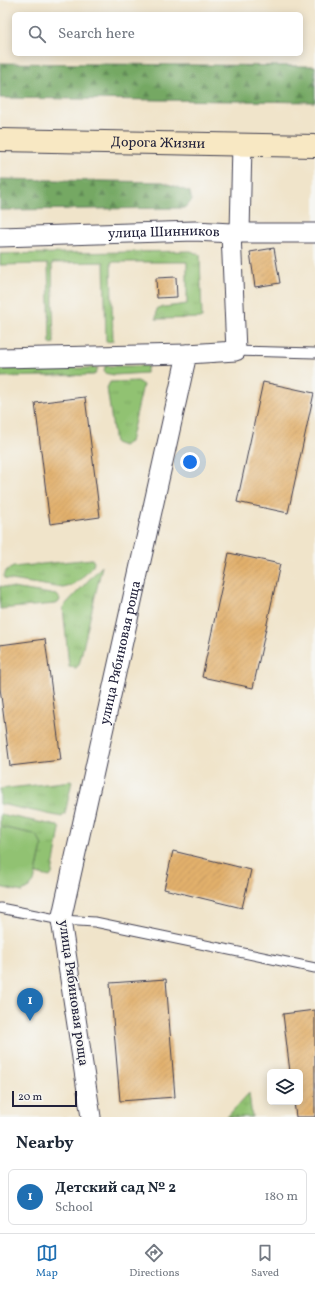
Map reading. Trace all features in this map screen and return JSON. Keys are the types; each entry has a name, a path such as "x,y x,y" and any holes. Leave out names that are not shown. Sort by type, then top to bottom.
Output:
{"main road":[{"name":"Дорога Жизни","path":"0,140 315,146"}],"street":[{"name":"улица Шинников","path":"0,237 195,231 236,233 242,144"},
{"path":"0,358 187,354 236,351 236,233 315,233"},
{"name":"улица Рябиновая роща","path":"91,1117 61,920 187,354"}],"lane":[{"path":"236,351 315,353"},
{"path":"0,908 61,920 95,922 315,968"}],"green space":[{"path":"0,63 315,66 315,102 0,98"},
{"path":"0,179 163,182 190,192 192,201 184,208 0,210"},
{"path":"191,251 200,255 202,318 156,319 157,308 187,304 187,262 111,262 113,341 106,342 104,262 52,263 54,343 50,344 48,264 0,265 0,254"},
{"path":"105,366 148,366 146,373 114,375 104,373"},
{"path":"98,368 94,375 0,377 0,369"},
{"path":"138,381 143,385 130,442 123,446 115,443 107,388 110,382"},
{"path":"92,559 94,562 93,566 76,583 63,588 5,579 3,576 7,570 13,567"},
{"path":"102,566 79,665 76,668 69,667 63,607"},
{"path":"0,586 57,595 60,599 59,602 55,604 0,609"},
{"path":"72,781 65,814 62,817 0,804 0,789"},
{"path":"0,814 58,826 60,829 52,874 50,877 36,874 42,846 39,839 34,834 0,827"},
{"path":"0,827 34,834 39,839 42,846 34,882 29,888 22,892 0,887"},
{"path":"249,1093 252,1117 227,1117"}],"building":[{"path":"274,248 280,283 255,287 250,252"},
{"path":"176,277 177,297 157,298 156,278"},
{"path":"263,382 314,393 288,513 237,502"},
{"path":"85,397 100,517 50,524 35,403"},
{"path":"229,553 280,564 253,688 202,677"},
{"path":"45,639 61,760 10,766 0,688 0,645"},
{"path":"173,851 251,870 242,908 164,889"},
{"path":"166,979 175,1097 120,1101 110,983"},
{"path":"315,1010 315,1117 296,1117 294,1105 303,1105 303,1069 290,1069 283,1014"}],"place":[{"name":"Детский сад № 2","path":"30,1021"}]}
